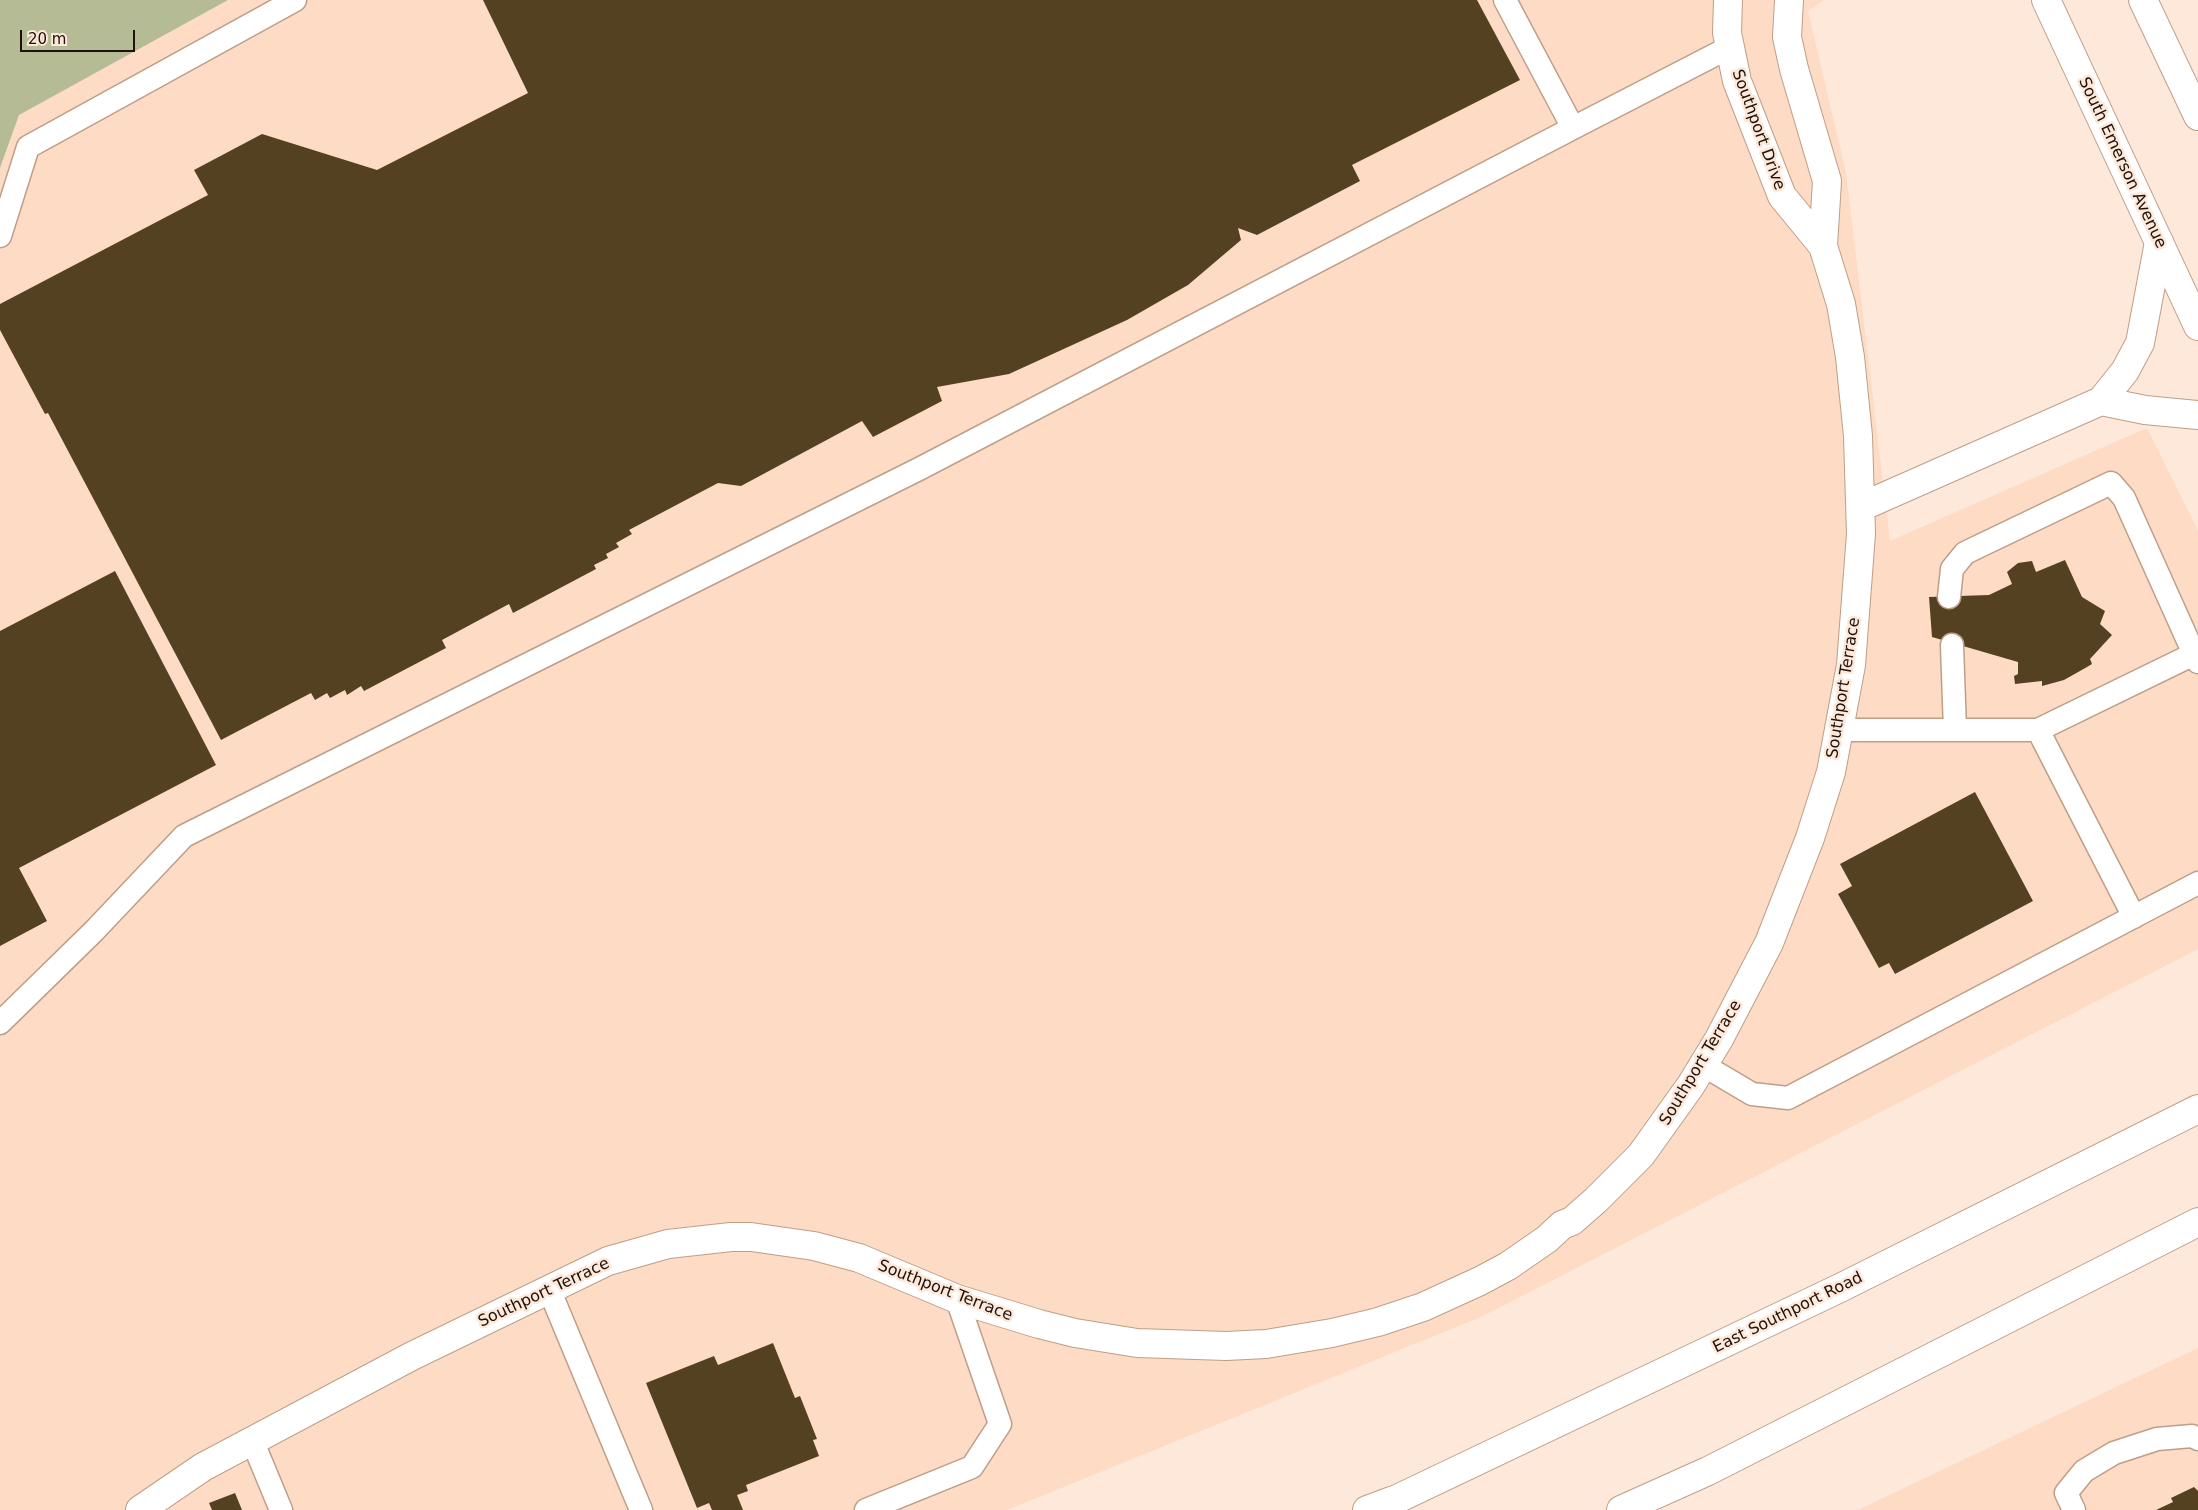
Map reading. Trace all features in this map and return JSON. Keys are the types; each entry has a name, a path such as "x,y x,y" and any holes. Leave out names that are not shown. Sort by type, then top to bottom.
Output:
{"street":[{"name":"Southport Drive","path":"1728,0 1727,33 1737,81 1782,196 1823,246"},
{"name":"Southport Drive","path":"1789,0 1787,37 1794,69 1827,181 1823,246 1841,304 1850,357 1858,436 1861,506"},
{"name":"South Emerson Avenue","path":"2046,0 2198,326"},
{"path":"2143,0 2198,116"},
{"path":"1861,506 2101,401 2125,371 2140,343 2159,242"},
{"path":"2101,401 2145,410 2198,415"},
{"name":"Southport Terrace","path":"140,1510 180,1481 252,1440 412,1356 608,1261 668,1244 730,1237 751,1237 814,1246 859,1258 957,1299 1008,1316 1075,1333 1137,1343 1174,1345 1226,1346 1266,1344 1332,1333 1393,1318 1430,1304 1480,1281 1539,1244 1562,1225 1572,1221 1641,1155 1657,1135 1703,1065 1769,943 1792,888 1828,780 1840,730 1851,665 1857,612 1861,506"},
{"name":"East Southport Road","path":"1378,1507 1840,1288 2198,1109"},
{"path":"1621,1510 1708,1471 2198,1222"}],"lane":[{"path":"0,236 28,147 295,0"},
{"path":"1505,0 1574,128"},
{"path":"0,1023 94,932 184,836 919,469 1730,47"},
{"path":"1840,730 2038,730 2196,658 2124,498 2111,483 1965,554 1952,569 1949,598"},
{"path":"1952,645 1955,730"},
{"path":"2038,730 2134,916"},
{"path":"1703,1065 1752,1094 1788,1098 2198,883"},
{"path":"549,1289 641,1510"},
{"path":"866,1510 972,1467 1000,1424 957,1299"},
{"path":"2070,1501 2084,1471 2114,1453 2157,1439 2192,1436 2198,1439"},
{"path":"252,1440 281,1510"}],"shaded area":[{"path":"228,0 1824,0 1808,11 1846,173 1890,541 2147,428 2198,531 2198,949 1483,1316 1007,1510 0,1510 0,168 19,115"},
{"path":"2198,1348 2198,1510 1858,1510"}],"green space":[{"path":"0,0 228,0 19,115 0,168"}],"building":[{"path":"483,0 1477,0 1520,80 1352,165 1360,181 1257,235 1238,228 1241,240 1188,285 1127,320 1009,374 937,387 942,401 873,437 862,421 741,486 718,483 629,530 632,534 616,543 619,547 606,554 608,558 594,565 596,569 513,613 509,604 442,640 446,648 364,691 361,686 347,695 345,690 330,698 327,693 315,700 311,693 221,740 48,413 45,414 0,330 0,304 208,195 194,170 262,134 377,170 528,93"},
{"path":"2065,560 2082,597 2105,611 2100,624 2112,635 2090,659 2092,664 2087,667 2064,680 2042,686 2042,681 2015,684 2014,676 2018,674 2018,662 1932,637 1929,597 1989,595 2012,584 2007,572 2018,563 2032,561 2036,572"},
{"path":"115,571 216,765 19,868 47,921 0,946 0,631"},
{"path":"1975,792 2033,901 1895,974 1889,963 1879,968 1838,894 1852,886 1840,864"},
{"path":"773,1343 795,1398 800,1396 817,1439 813,1440 819,1456 746,1485 748,1491 737,1495 743,1510 712,1510 709,1503 697,1508 646,1383 714,1356 718,1365"},
{"path":"2194,1487 2198,1491 2198,1510 2156,1510 2173,1502 2171,1498"},
{"path":"235,1493 242,1510 212,1510 209,1503"}]}
